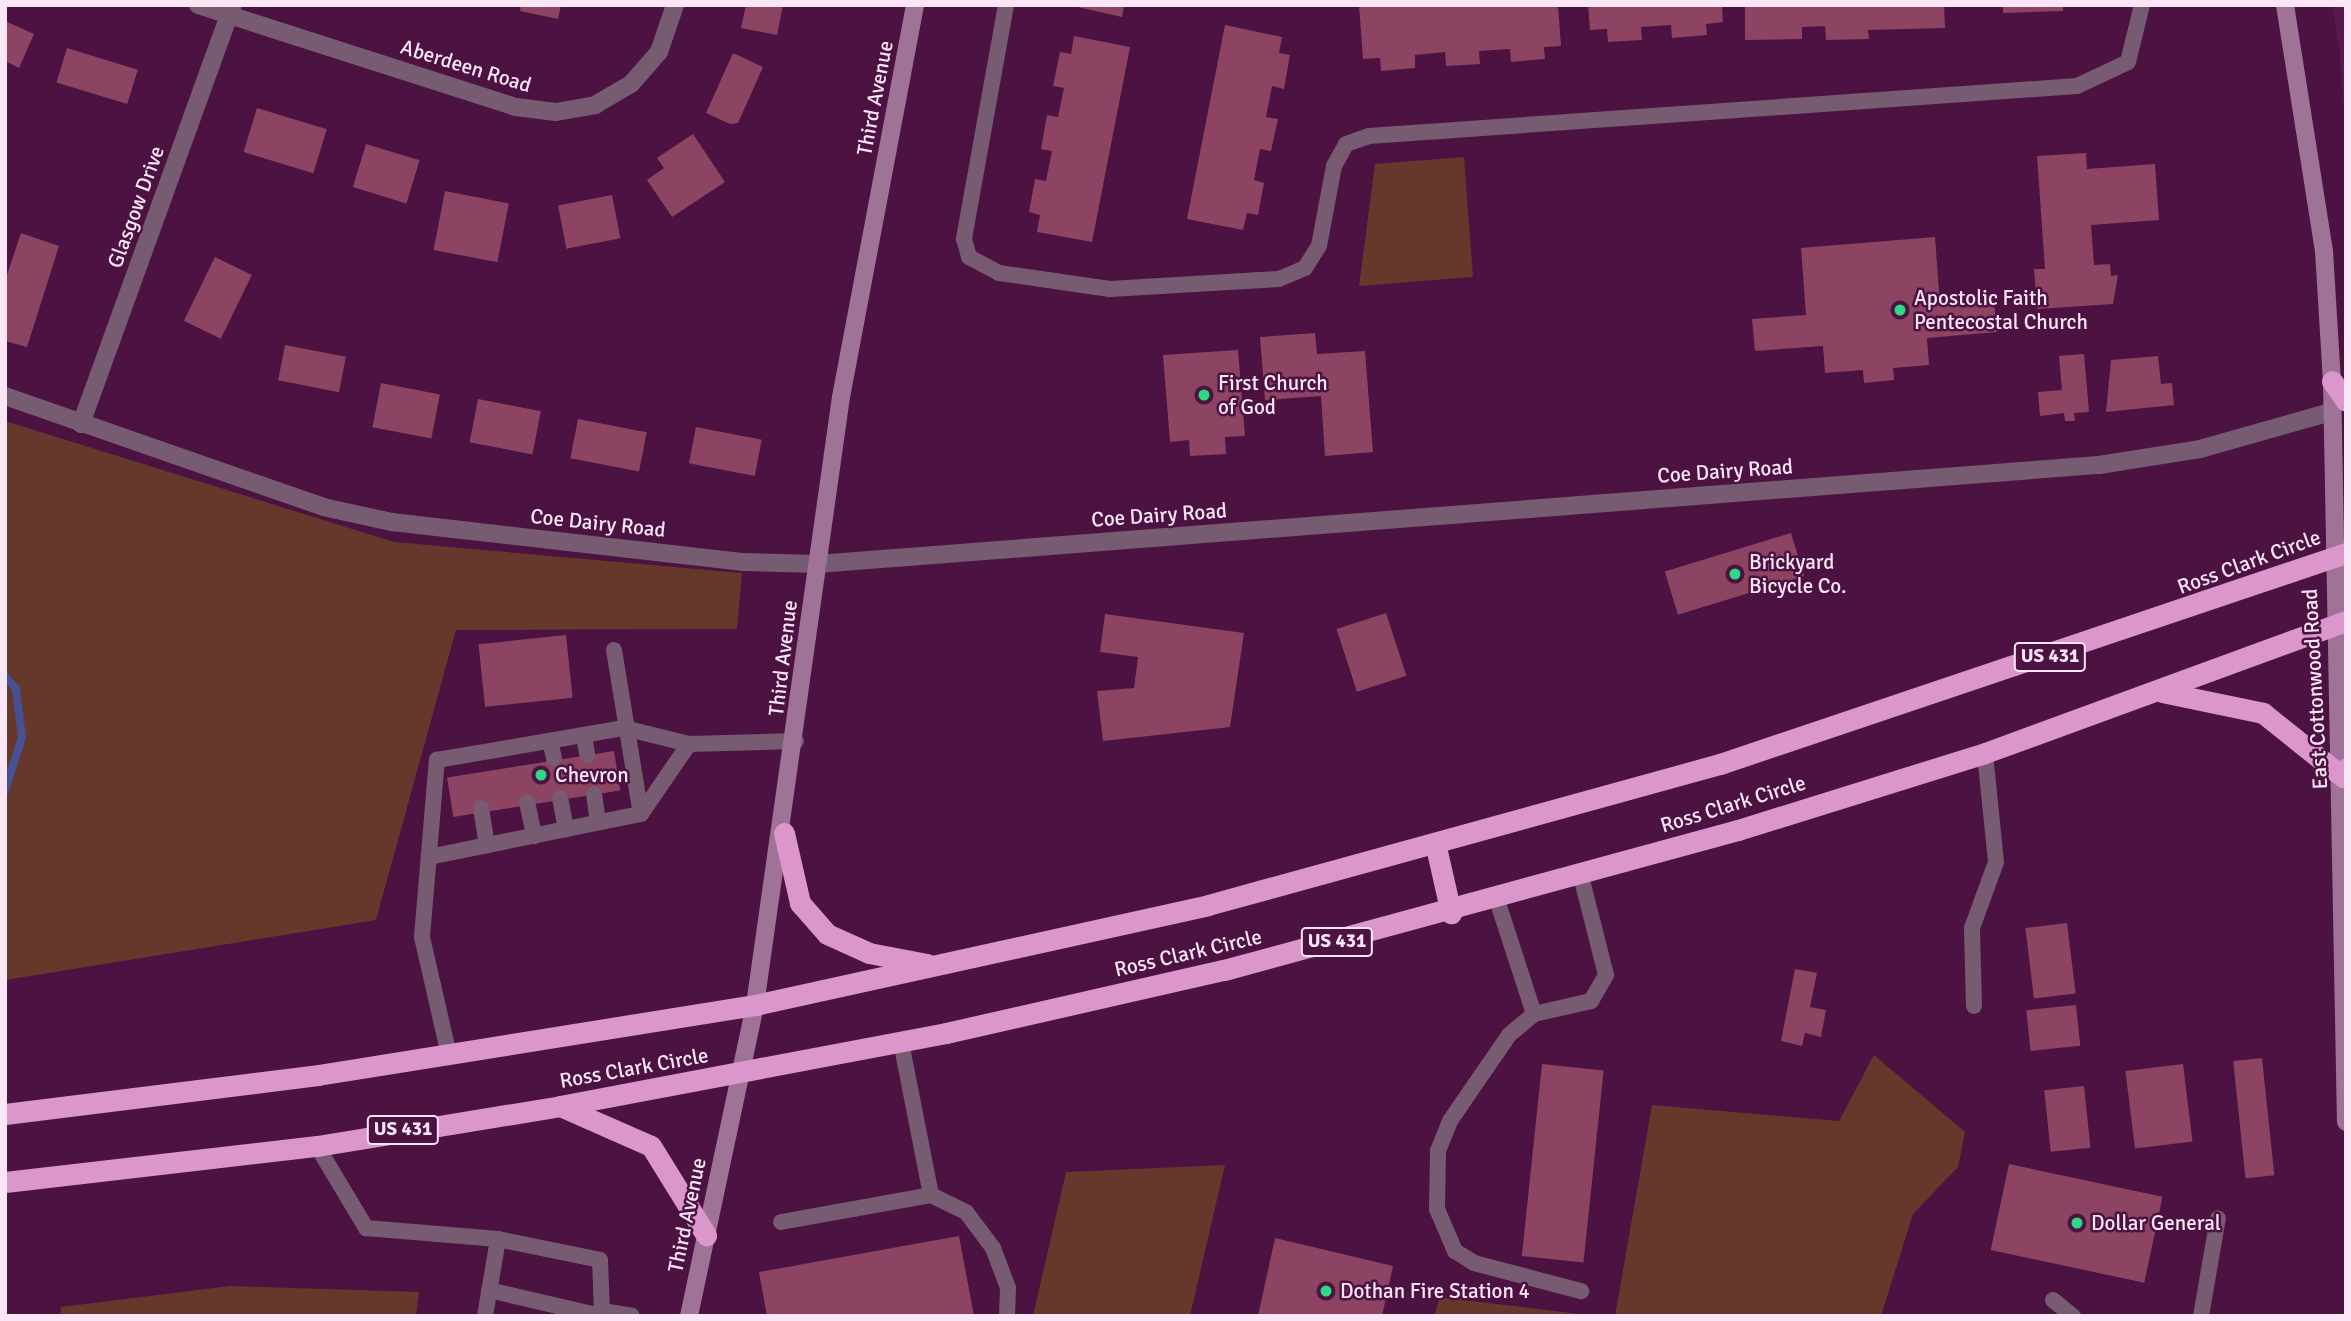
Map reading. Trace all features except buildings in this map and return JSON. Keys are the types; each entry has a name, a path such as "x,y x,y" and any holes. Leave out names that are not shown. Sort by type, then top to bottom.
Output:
{"highway":[{"path":"2332,381 2339,406"},
{"name":"Ross Clark Circle","path":"5,1114 449,1055 755,1005 936,966 1436,847 1892,709 2339,555"},
{"name":"Ross Clark Circle","path":"5,1182 317,1146 740,1075 901,1042 1451,913 1581,876 1985,752 2340,624"},
{"path":"2157,691 2263,713 2344,773"},
{"path":"783,833 800,903 827,934 869,953 936,966"},
{"path":"1436,847 1451,913"},
{"path":"560,1107 651,1146 706,1235"}],"street":[{"name":"Aberdeen Road","path":"198,5 231,11 516,107 556,112 595,105 631,84 659,51 675,5"},
{"name":"Third Avenue","path":"689,1316 755,1005 783,833 841,397 915,5"},
{"path":"2284,5 2324,251 2332,381"},
{"name":"Glasgow Drive","path":"81,424 231,11"},
{"name":"Coe Dairy Road","path":"5,396 323,507 392,522 744,562 817,564 2099,465 2200,449 2339,406"},
{"name":"East Cottonwood Road","path":"2339,406 2346,1122"}],"lane":[{"path":"1006,5 967,221 969,257 999,273 1110,289 1279,279 1305,268 1319,246 1334,166 1346,144 1369,136 2077,86 2128,62 2142,5"},
{"path":"614,650 624,728 641,814"},
{"path":"449,1055 422,937 437,760 474,760 518,755 550,741 624,728 689,744 796,741"},
{"path":"584,735 587,755"},
{"path":"550,741 554,759"},
{"path":"429,857 641,814 689,744"},
{"path":"1974,1006 1972,928 1997,862 1985,752"},
{"path":"594,794 598,822"},
{"path":"560,798 566,829"},
{"path":"527,802 534,836"},
{"path":"481,808 487,846"},
{"path":"1581,876 1606,975 1602,990 1591,1001 1534,1014 1509,1035 1450,1121 1438,1151 1437,1209 1455,1251 1474,1263 1581,1291"},
{"path":"1497,900 1534,1014"},
{"path":"901,1042 931,1195"},
{"path":"317,1146 366,1228 498,1239 600,1260 601,1314"},
{"path":"781,1222 931,1195 966,1212 993,1248 1008,1288 1007,1316"},
{"path":"2201,1316 2218,1218"},
{"path":"485,1316 498,1239"},
{"path":"489,1290 601,1314 632,1316"},
{"path":"2053,1300 2073,1316"}],"shaded area":[{"path":"2332,5 2346,5 2346,132 2339,45"},
{"path":"1464,157 1473,277 1359,286 1375,164"},
{"path":"5,421 394,542 742,573 737,629 456,630 376,920 5,980"},
{"path":"1874,1055 1965,1132 1958,1167 1913,1214 1881,1316 1615,1316 1652,1105 1839,1121"},
{"path":"1225,1165 1190,1316 1033,1316 1066,1172"},
{"path":"230,1286 419,1292 416,1316 60,1316 61,1307"},
{"path":"1440,1297 1594,1316 1434,1316"}],"waterway":[{"path":"5,676 16,689 22,737 5,791"}],"place":[{"name":"Apostolic Faith Pentecostal Church","path":"1900,310"},
{"name":"First Church of God","path":"1204,395"},
{"name":"Brickyard Bicycle Co.","path":"1735,574"},
{"name":"Chevron","path":"541,775"},
{"name":"Dollar General","path":"2077,1223"},
{"name":"Dothan Fire Station 4","path":"1326,1291"}]}
